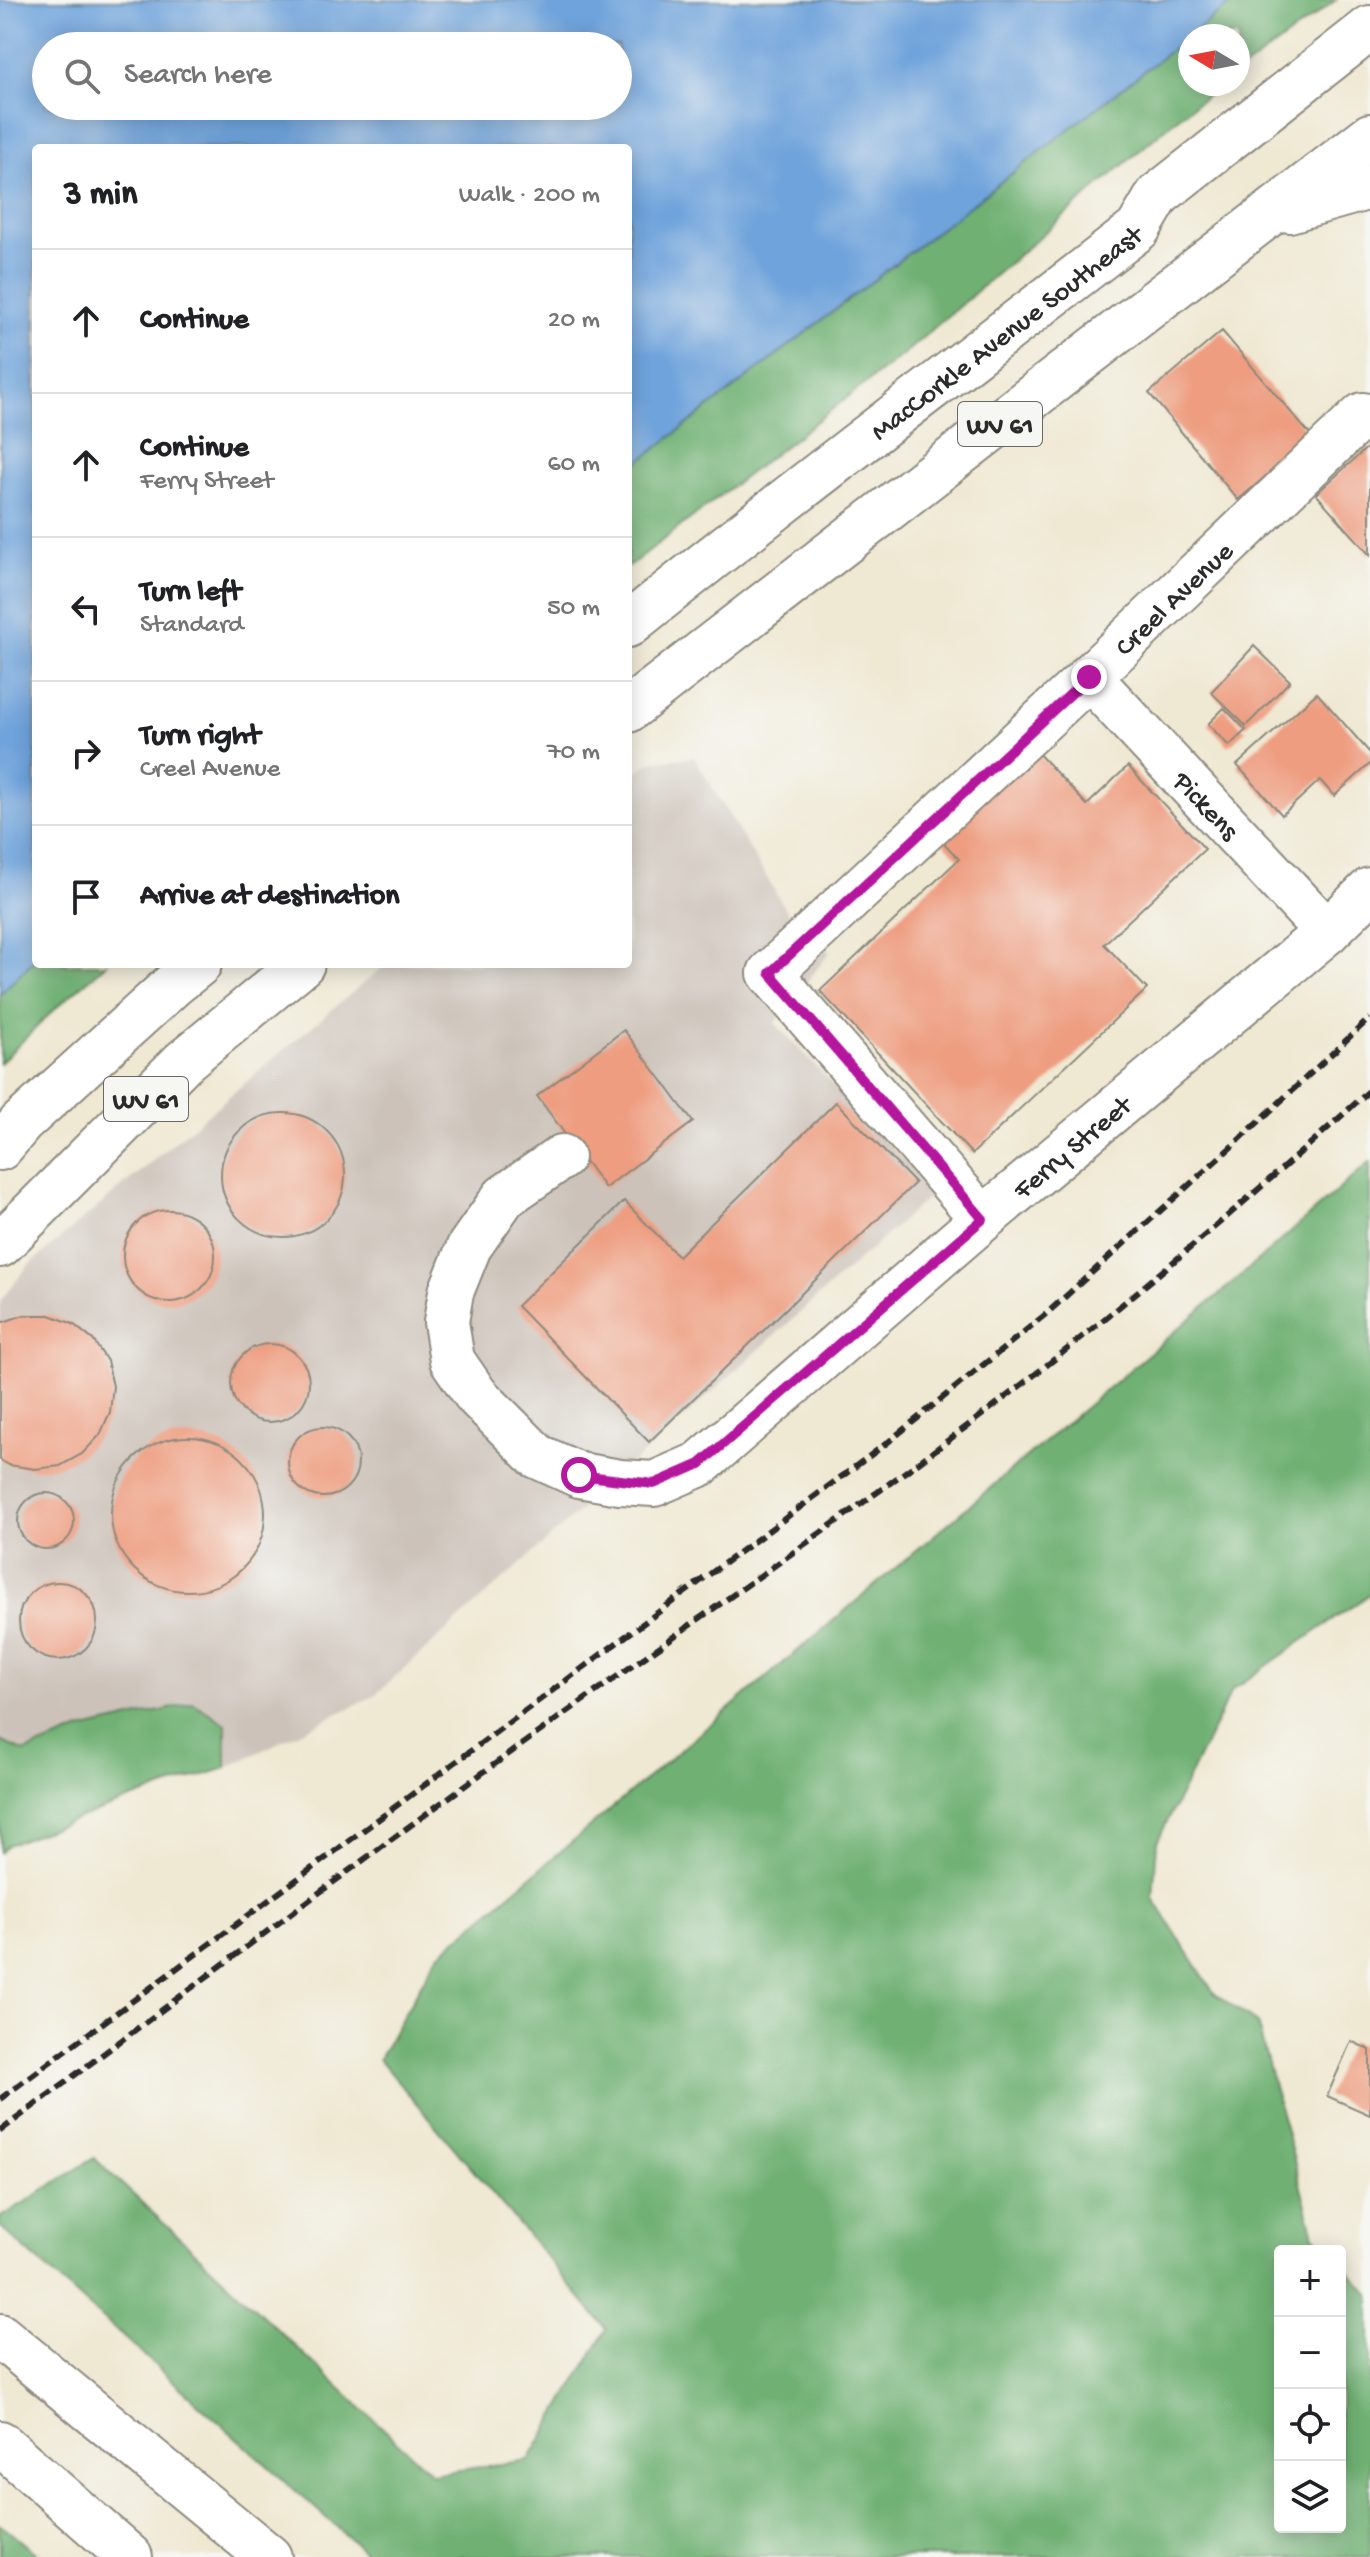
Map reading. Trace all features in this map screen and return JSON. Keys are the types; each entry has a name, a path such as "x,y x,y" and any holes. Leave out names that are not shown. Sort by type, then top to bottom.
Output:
{"main road":[{"name":"MacCorkle Avenue Southeast","path":"1138,229 1158,195 1370,28"},
{"name":"MacCorkle Avenue Southeast","path":"632,622 744,531 921,399 1138,229 1184,212 1370,61"},
{"name":"WV 61","path":"632,707 1370,136"},
{"path":"1264,219 1370,187"},
{"name":"Creel Avenue","path":"983,1219 770,973 1089,677 1363,415"},
{"name":"Pickens","path":"1089,677 1327,932"},
{"name":"Ferry Street","path":"562,1157 504,1197 469,1247 451,1292 446,1322 452,1360 476,1395 537,1456 579,1475 654,1484 700,1464 983,1219 1327,932 1370,890"},
{"name":"WV 61","path":"0,1148 21,1123 194,968"},
{"name":"WV 61","path":"0,1245 183,1062 297,968"},
{"path":"0,2336 269,2557"},
{"path":"0,2443 130,2557"}],"shaded area":[{"path":"694,757 791,918 830,952 775,1023 934,1192 374,1696 226,1768 226,1724 194,1703 81,1730 25,1752 0,1741 0,1301 29,1265 381,968 632,968 632,774 651,762"}],"green space":[{"path":"1236,0 1336,0 1250,64 1250,24 1205,24"},
{"path":"1178,45 1178,96 1207,96 906,352 632,564 632,467"},
{"path":"32,962 32,968 102,968 0,1063 0,994"},
{"path":"1370,1162 1370,1594 1232,1690 1157,1842 1153,1898 1214,1993 1257,2023 1314,2235 1323,2245 1274,2245 1274,2533 1346,2533 1346,2268 1370,2294 1370,2557 370,2557 0,2227 0,2218 94,2158 432,2474 529,2460 607,2329 379,2059 437,1956 1237,1279"},
{"path":"194,1703 226,1724 226,1768 139,1796 7,1845 0,1852 0,1741 25,1752 81,1730"},
{"path":"0,2524 40,2557 0,2557"}],"water":[{"path":"0,0 1236,0 1205,24 1178,24 1178,45 632,467 632,144 32,144 32,962 0,994"}],"building":[{"path":"1222,331 1312,437 1238,500 1149,393"},
{"path":"1370,445 1370,555 1316,494"},
{"path":"1254,646 1290,681 1246,726 1211,692"},
{"path":"1317,693 1370,753 1370,764 1334,796 1320,780 1282,815 1237,765"},
{"path":"1224,708 1246,730 1229,746 1208,724"},
{"path":"1034,749 1087,805 1128,766 1205,849 1104,944 1147,989 972,1154 820,991 959,859 939,838"},
{"path":"624,1030 693,1122 605,1188 537,1096"},
{"path":"836,1102 915,1183 649,1442 517,1306 624,1201 678,1256"},
{"path":"283,1113 307,1117 327,1131 341,1151 345,1175 341,1199 327,1219 307,1233 283,1237 259,1233 239,1219 225,1199 221,1175 225,1151 239,1131 259,1117"},
{"path":"169,1210 187,1213 202,1223 212,1238 215,1256 212,1274 202,1289 187,1299 169,1302 151,1299 136,1289 126,1274 123,1256 126,1238 136,1223 151,1213"},
{"path":"24,1315 50,1315 73,1324 93,1340 107,1361 113,1386 110,1412 100,1435 82,1454 60,1466 35,1469 9,1465 0,1460 0,1323"},
{"path":"262,1344 278,1344 292,1350 303,1361 309,1383 303,1405 292,1416 278,1422 262,1422 248,1416 237,1405 231,1391 231,1375 237,1361 248,1350"},
{"path":"316,1427 330,1427 352,1442 358,1462 356,1475 348,1487 330,1497 316,1497 294,1482 288,1469 288,1455 303,1433"},
{"path":"188,1437 217,1443 242,1460 259,1485 265,1514 259,1543 242,1568 217,1585 188,1591 159,1585 134,1568 117,1543 111,1514 117,1485 134,1460 159,1443"},
{"path":"46,1493 66,1501 74,1521 66,1541 46,1549 26,1541 18,1521 26,1501"},
{"path":"50,1582 66,1582 80,1588 91,1599 97,1621 91,1643 80,1654 66,1660 50,1660 36,1654 25,1643 19,1629 19,1613 25,1599 36,1588"},
{"path":"1351,2041 1370,2050 1370,2115 1327,2096"}],"railway":[{"path":"0,2099 887,1443 1046,1314 1370,1018"},
{"path":"0,2131 474,1779 998,1403 1179,1257 1370,1090"}],"route":[{"path":"579,1475 654,1484 700,1464 983,1219 770,973 1089,677"}]}
